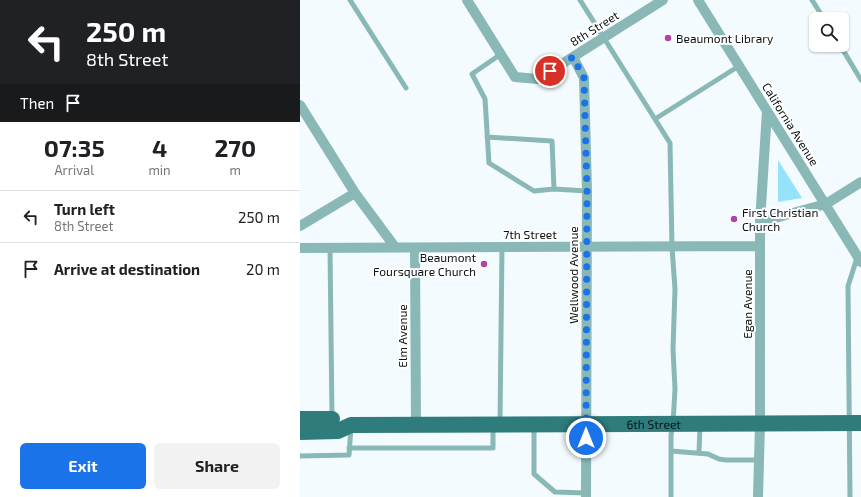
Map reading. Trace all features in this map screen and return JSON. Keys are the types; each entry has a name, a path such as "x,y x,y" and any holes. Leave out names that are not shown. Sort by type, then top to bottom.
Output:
{"main road":[{"name":"6th Street","path":"300,419 416,425 855,423"},
{"name":"6th Street","path":"300,432 338,431 340,421"}],"street":[{"path":"467,0 501,54"},
{"name":"8th Street","path":"501,54 515,77 538,78 663,0"},
{"name":"California Avenue","path":"698,0 859,259"},
{"name":"Wellwood Avenue","path":"573,57 584,78 587,191 586,495"},
{"path":"300,105 355,193 395,247"},
{"name":"Egan Avenue","path":"758,497 760,424 760,222 767,111"},
{"path":"760,222 826,204 861,182"},
{"path":"300,226 355,193"},
{"name":"7th Street","path":"300,248 760,246"},
{"name":"Elm Avenue","path":"415,248 416,425"}],"lane":[{"path":"350,0 406,88"},
{"path":"580,0 670,143 672,247 675,289 673,349 675,390 671,451 671,497"},
{"path":"812,0 820,12"},
{"path":"844,52 861,80"},
{"path":"501,54 472,74 485,98 489,163 534,191 554,189 587,191"},
{"path":"655,119 739,66"},
{"path":"488,137 552,141 554,189"},
{"path":"349,448 493,448 496,425 502,247"},
{"path":"300,456 349,455 349,448 340,421 330,248"},
{"path":"850,497 855,423 848,286 859,259"},
{"path":"700,424 700,453"},
{"path":"534,425 534,474 555,492 586,495"},
{"path":"671,451 708,454 719,459 726,460 759,460"}],"shaded area":[{"path":"778,160 802,198 778,202"}],"place":[{"name":"Beaumont Library","path":"668,38"},
{"name":"First Christian Church","path":"734,219"},
{"name":"Beaumont Foursquare Church","path":"484,264"}],"route":[{"path":"550,71 573,57 584,78 587,191 586,438"}]}
